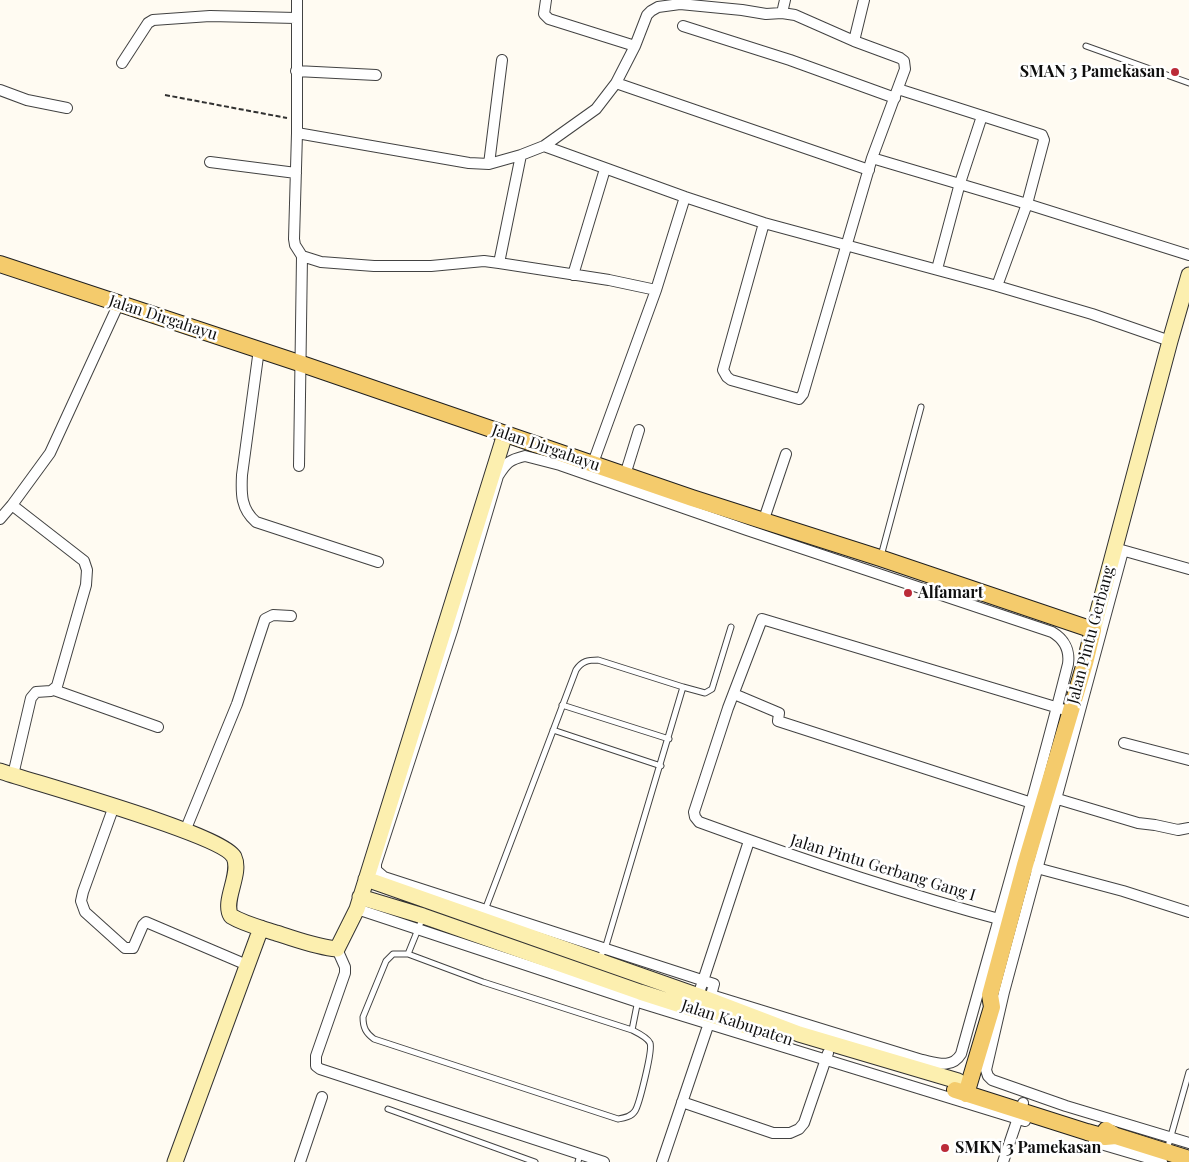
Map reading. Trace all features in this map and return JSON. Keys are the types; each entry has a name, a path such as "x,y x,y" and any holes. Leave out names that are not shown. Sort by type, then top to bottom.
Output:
{"main road":[{"name":"Jalan Dirgahayu","path":"0,264 299,363 764,522 880,558 1093,630"},
{"name":"Jalan Pintu Gerbang","path":"962,1087 973,1054 982,1005 990,995 1004,921 1031,867 1064,710 1093,630"},
{"name":"Jalan Kabupaten","path":"962,1087 1021,1111 1106,1130 1116,1136 1166,1150 1189,1159"}],"street":[{"path":"297,0 297,133 294,239 295,245 302,256 299,466"},
{"path":"546,0 544,14 549,19 635,46"},
{"path":"782,13 785,0"},
{"path":"854,41 864,0"},
{"path":"297,133 460,161 488,164 521,155 544,146 596,109 616,83 635,46 647,16 658,7 680,2 766,14 782,13 795,15 854,41 900,58 904,62 905,69 872,158 804,394 802,398 796,400 731,380 723,370 764,223"},
{"path":"122,63 148,23 153,20 210,16 296,18"},
{"path":"684,26 896,94 982,116 1042,135 1044,140 1027,204 998,286"},
{"path":"488,164 502,60"},
{"path":"296,71 376,75"},
{"path":"616,83 869,170"},
{"path":"0,90 28,100 67,108"},
{"path":"937,269 960,183 982,116"},
{"path":"544,146 605,169 764,223 998,286 1170,340"},
{"path":"499,263 521,155"},
{"path":"872,158 960,183 1189,255"},
{"path":"210,162 296,173"},
{"path":"573,274 605,169"},
{"path":"593,463 656,290 685,197"},
{"path":"302,256 321,262 374,266 499,263 609,280 656,290"},
{"name":"Jalan Pintu Gerbang","path":"1093,630 1119,550 1170,340 1189,275"},
{"path":"0,518 12,505 50,453 118,303"},
{"path":"259,350 242,474 241,494 244,507 249,516 256,522 378,562"},
{"path":"625,474 639,430"},
{"path":"505,434 366,879 338,949 345,967 344,979 316,1056 316,1066 320,1069 579,1158 604,1162"},
{"path":"764,522 786,454"},
{"path":"483,914 384,877 379,874 375,867 452,631 498,476 505,464 510,460 525,456 560,465 1052,632 1064,641 1069,657 1064,710"},
{"path":"12,505 84,561 88,570 86,584 54,690"},
{"path":"601,954 704,980 714,984 711,995 904,1055 943,1064 958,1059 1044,801 1119,550 1189,569"},
{"path":"185,831 237,704 265,619 273,615 290,616"},
{"name":"Jalan Pintu Gerbang Gang I","path":"1004,921 908,894 749,841 699,822 694,812 762,619 1064,710"},
{"path":"158,727 54,690 36,692 31,698 6,773 114,806 220,845 229,850 234,856 236,864 229,914 235,919 261,928 320,946 338,949"},
{"path":"734,694 779,713 778,721 1044,801 1138,823 1155,824 1178,830 1189,828"},
{"path":"1124,743 1189,760"},
{"path":"114,806 83,892 81,901 86,912 126,948 133,948 146,922 247,965"},
{"path":"696,1003 749,841"},
{"path":"1166,1150 1066,1106 992,1080 986,1070 1031,867 1189,912"},
{"name":"Jalan Kabupaten","path":"366,879 428,900 483,914 601,954 641,990"},
{"name":"Jalan Kabupaten","path":"358,903 421,923 476,934 641,990 696,1003 713,1014 827,1057 962,1087"},
{"path":"421,923 713,1014 662,1162"},
{"path":"175,1162 261,928"},
{"name":"Jalan Kabupaten","path":"713,1014 800,1034 962,1087"},
{"path":"682,1102 773,1133 790,1133 799,1129 804,1123 827,1057 1166,1150 1189,1143"},
{"path":"300,1162 322,1097"},
{"path":"1003,1162 1021,1111"}],"lane":[{"path":"1086,46 1189,83"},
{"path":"880,558 921,407"},
{"path":"476,934 562,705 580,664 588,660 598,660 705,693 712,688 731,627"},
{"path":"591,974 601,954 684,687"},
{"path":"562,705 669,738"},
{"path":"553,730 661,766"},
{"path":"408,954 428,900"},
{"path":"398,953 408,954 483,982 632,1030 642,1035 650,1043 651,1053 635,1111 627,1118 618,1119 374,1039 367,1034 363,1025 366,1009 389,956 398,953"},
{"path":"632,1030 641,990"},
{"path":"1166,1150 1189,1072"},
{"path":"388,1109 535,1162"}],"path":[{"path":"165,95 297,120"}],"place":[{"name":"SMAN 3 Pamekasan","path":"1175,72"},
{"name":"Alfamart","path":"908,593"},
{"name":"SMKN 3 Pamekasan","path":"945,1148"}]}
